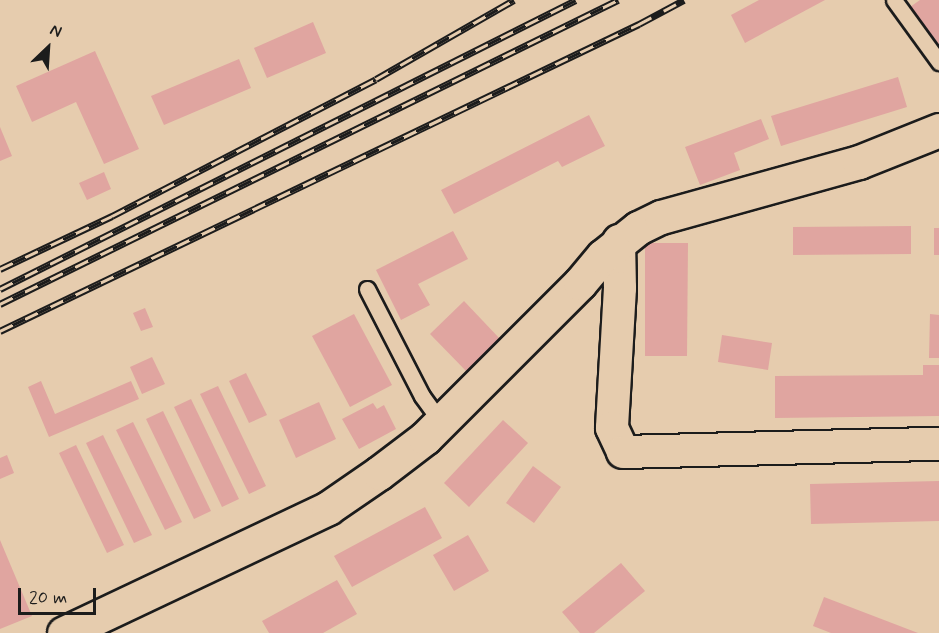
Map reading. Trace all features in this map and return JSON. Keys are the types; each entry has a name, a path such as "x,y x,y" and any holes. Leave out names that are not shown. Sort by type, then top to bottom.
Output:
{"street":[{"path":"64,633 328,508 397,459 441,422 619,241 661,217 859,162 939,130"},
{"path":"619,241 620,288 612,428 623,452 939,444"}],"lane":[{"path":"894,0 939,62"},
{"path":"367,289 422,396 441,422"}],"building":[{"path":"759,0 825,0 745,43 731,15"},
{"path":"920,0 939,0 939,45 910,7"},
{"path":"313,22 326,53 267,78 254,48"},
{"path":"95,51 139,149 104,164 76,102 32,122 16,86"},
{"path":"239,59 251,88 164,125 151,96"},
{"path":"898,77 907,107 781,146 771,116"},
{"path":"589,115 605,146 562,167 558,161 454,214 441,190"},
{"path":"761,119 769,139 734,153 740,170 700,185 685,147"},
{"path":"0,127 12,156 0,161"},
{"path":"104,172 111,189 87,200 79,183"},
{"path":"911,226 911,254 793,255 793,227"},
{"path":"934,228 939,228 939,255 934,255"},
{"path":"453,231 468,259 418,284 430,305 401,320 376,270"},
{"path":"645,243 688,243 687,356 645,356"},
{"path":"464,301 501,340 467,372 430,334"},
{"path":"145,308 153,327 141,331 133,313"},
{"path":"354,314 392,385 350,407 312,336"},
{"path":"930,314 939,315 939,358 929,358"},
{"path":"722,335 772,343 768,370 718,362"},
{"path":"152,357 165,384 142,394 130,367"},
{"path":"923,365 939,365 939,416 775,418 775,376 923,375"},
{"path":"246,373 267,415 249,423 229,381"},
{"path":"41,381 55,414 131,381 139,399 49,437 28,387"},
{"path":"218,386 266,486 249,494 200,394"},
{"path":"191,399 239,499 222,507 174,407"},
{"path":"319,402 336,439 296,458 279,420"},
{"path":"373,403 377,409 384,405 396,429 359,449 342,419"},
{"path":"163,411 211,511 194,519 146,419"},
{"path":"503,420 528,443 469,507 444,483"},
{"path":"133,422 182,522 165,530 116,430"},
{"path":"103,435 152,535 134,543 86,443"},
{"path":"76,445 124,545 107,553 59,453"},
{"path":"7,455 14,473 0,479 0,458"},
{"path":"533,466 561,487 534,523 506,503"},
{"path":"939,481 939,521 811,524 810,484"},
{"path":"425,507 442,538 352,587 334,556"},
{"path":"468,535 489,571 454,591 433,555"},
{"path":"0,540 32,616 0,629"},
{"path":"621,563 645,591 594,633 580,633 562,612"},
{"path":"337,580 357,614 323,633 269,633 262,621"},
{"path":"824,597 918,633 831,633 813,626"}],"railway":[{"path":"0,269 112,216 376,79 514,0"},
{"path":"0,289 576,0"},
{"path":"0,304 618,0"},
{"path":"0,331 639,24 684,0"}]}
